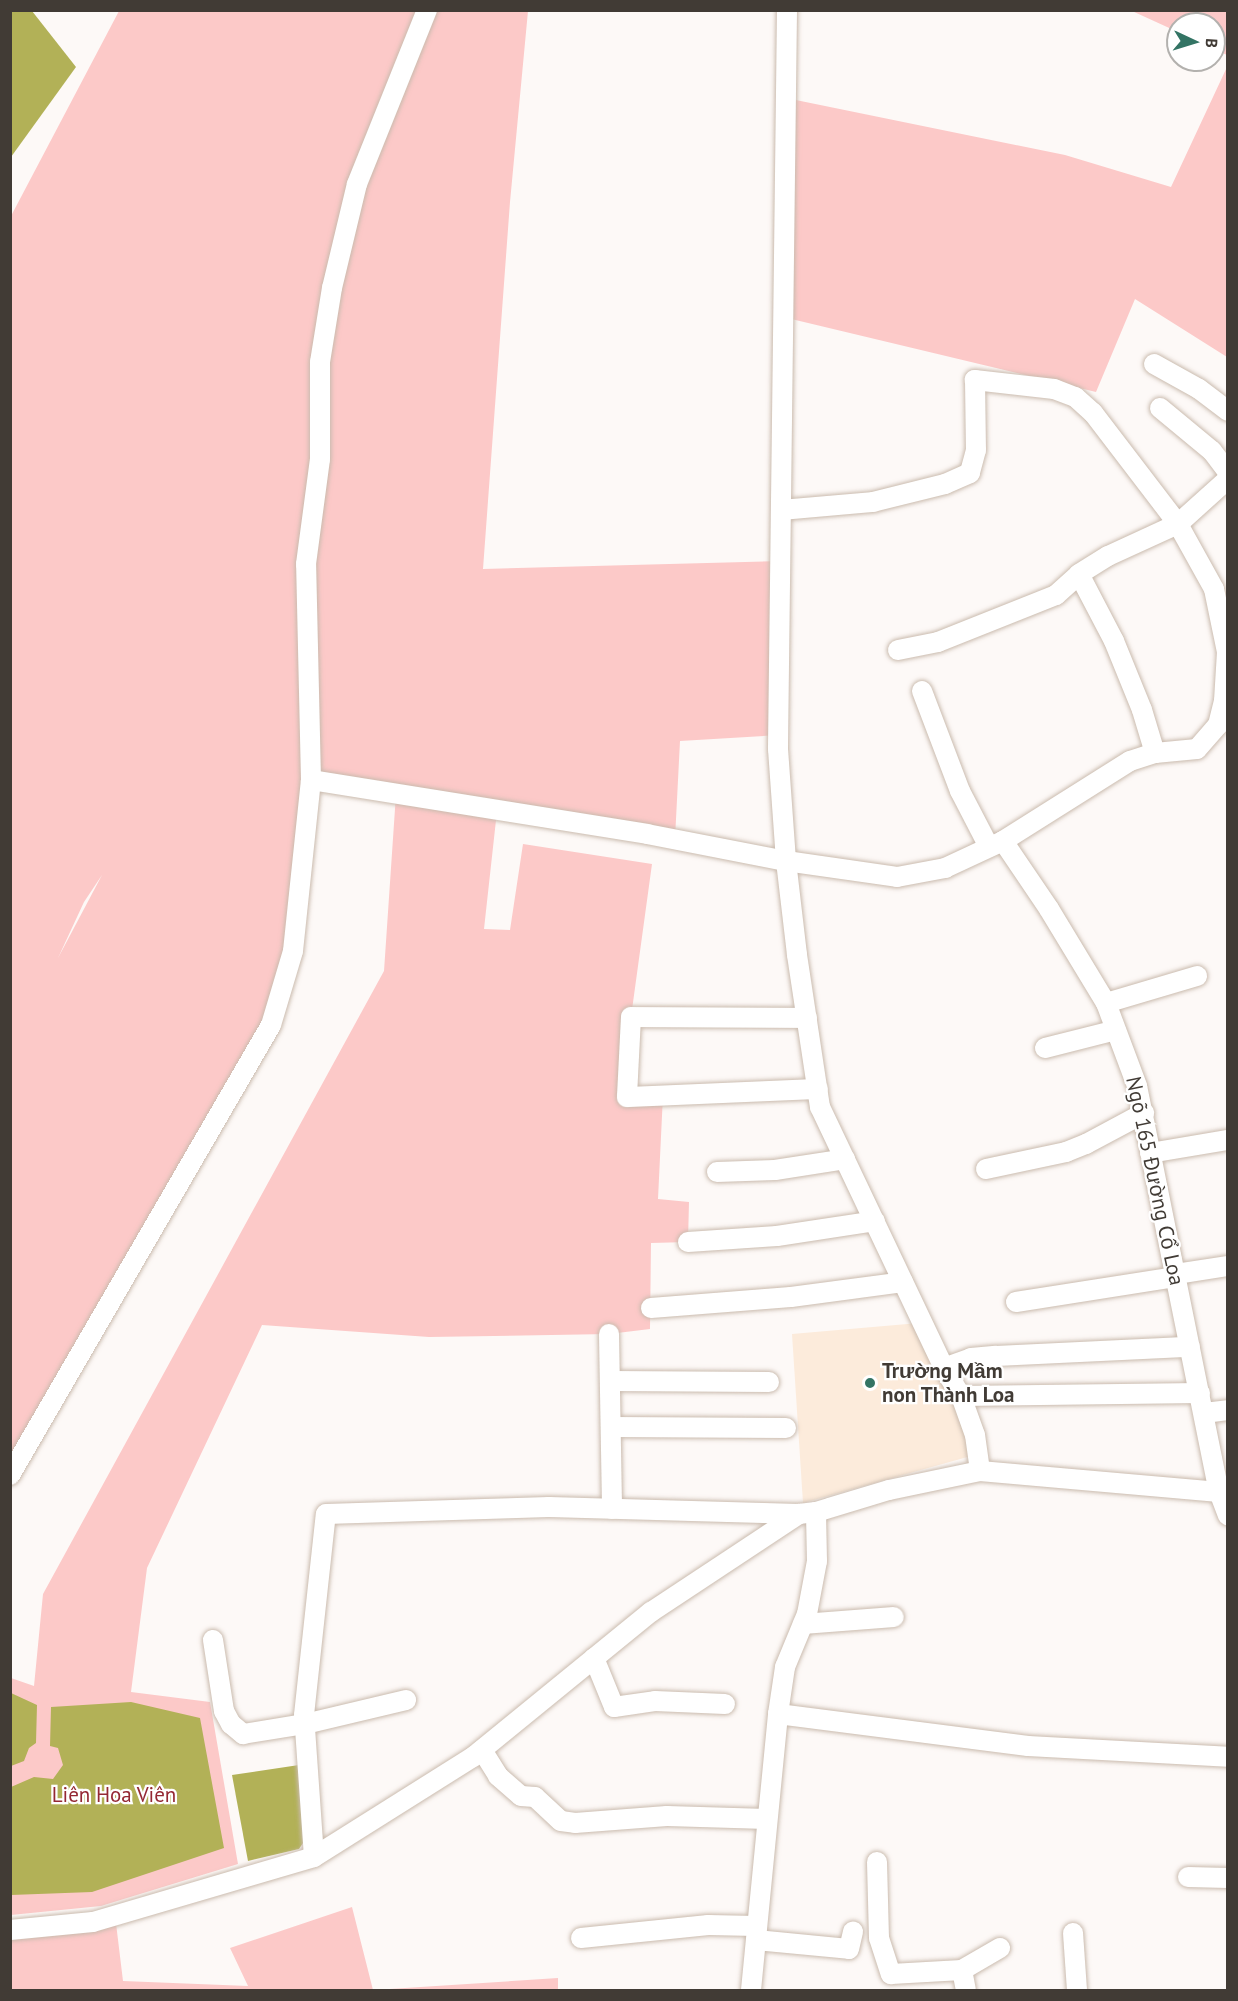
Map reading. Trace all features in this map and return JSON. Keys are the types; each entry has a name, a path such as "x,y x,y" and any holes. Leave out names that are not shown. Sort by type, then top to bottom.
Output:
{"street":[{"path":"10,1475 271,1025 293,951 311,780 306,564 320,459 320,362 332,288 357,184 427,10"},
{"path":"787,10 778,749 786,861 820,1107 944,1368 961,1396 975,1435 980,1471"},
{"path":"1154,364 1199,388 1227,411"},
{"path":"311,780 647,834 786,861 897,877 945,868 996,844 1130,761 1155,753 1197,749 1222,727 1227,652 1214,589 1178,524 1093,413 1075,397 1054,389 975,380 976,450 970,473 945,484 883,501 782,510"},
{"path":"1160,408 1212,451 1227,472"},
{"path":"898,650 938,642 1056,596 1079,574 1108,556 1178,524 1227,479"},
{"path":"1079,574 1114,641 1142,711 1155,753"},
{"name":"Ngõ 165 Đường Cổ Loa","path":"922,691 960,791 996,844 1049,909 1106,1003 1116,1030 1144,1113 1150,1153 1219,1492 1227,1515"},
{"path":"1106,1003 1197,976"},
{"path":"807,1018 631,1017 627,1097 818,1089"},
{"path":"1046,1048 1116,1030"},
{"path":"986,1169 1066,1152 1144,1113"},
{"path":"1150,1153 1227,1140"},
{"path":"717,1172 775,1170 845,1159"},
{"path":"688,1242 777,1236 874,1221"},
{"path":"1016,1302 1227,1266"},
{"path":"651,1308 791,1297 903,1282"},
{"path":"609,1334 612,1509"},
{"path":"944,1368 971,1358 1190,1347"},
{"path":"610,1381 769,1383"},
{"path":"961,1396 1200,1393"},
{"path":"1204,1413 1227,1410"},
{"path":"611,1426 786,1428"},
{"path":"10,1930 93,1922 314,1857 482,1750 651,1612 807,1513 889,1490 980,1471 1219,1492"},
{"path":"314,1857 305,1724 326,1514 549,1508 807,1513"},
{"path":"751,1990 778,1714 785,1667 803,1624 818,1561 807,1513"},
{"path":"803,1624 894,1617"},
{"path":"213,1641 222,1702 231,1724 243,1734 305,1724 406,1700"},
{"path":"594,1658 614,1707 655,1701 725,1704"},
{"path":"778,1714 1028,1746 1227,1757"},
{"path":"482,1750 498,1776 521,1796 535,1797 561,1821 574,1823 667,1816 767,1819"},
{"path":"877,1862 879,1938 891,1974 962,1970 1000,1948"},
{"path":"1188,1876 1227,1878"},
{"path":"581,1938 708,1925 849,1949 853,1931"},
{"path":"1073,1933 1077,1990"},
{"path":"962,1970 966,1990"}],"shaded area":[{"path":"11,10 32,11 76,67 11,157"},
{"name":"Trường Mầm non Thành Loa","path":"919,1323 966,1431 971,1456 803,1503 792,1334"},
{"path":"11,1693 37,1705 36,1743 29,1748 24,1761 11,1766"},
{"name":"Liên Hoa Viên","path":"131,1702 200,1718 224,1848 92,1892 11,1895 11,1787 34,1777 53,1779 63,1765 58,1748 50,1746 51,1707"},
{"path":"299,1765 309,1834 299,1849 248,1861 232,1775"}],"green space":[{"path":"119,11 528,11 510,202 483,569 781,561 779,735 680,741 675,839 497,811 484,929 510,930 523,844 652,864 631,1017 627,1096 663,1095 658,1199 689,1202 688,1242 651,1243 650,1329 609,1334 429,1337 262,1325 147,1568 131,1692 210,1702 238,1864 101,1906 11,1915 11,1678 34,1686 43,1594 384,971 396,794 312,780 303,865 271,1025 11,1475 11,216","holes":["102,875 58,958 84,902"]},
{"path":"1132,11 1227,11 1227,55 1226,12 1166,12 1166,27"},
{"path":"1227,67 1227,357 1135,299 1096,392 783,317 786,98 1065,155 1171,187"},
{"path":"352,1907 373,1990 11,1990 10,1930 115,1915 123,1981 248,1986 230,1948"},
{"path":"558,1978 558,1990 374,1990"}],"place":[{"name":"Trường Mầm non Thành Loa","path":"870,1383"}]}
